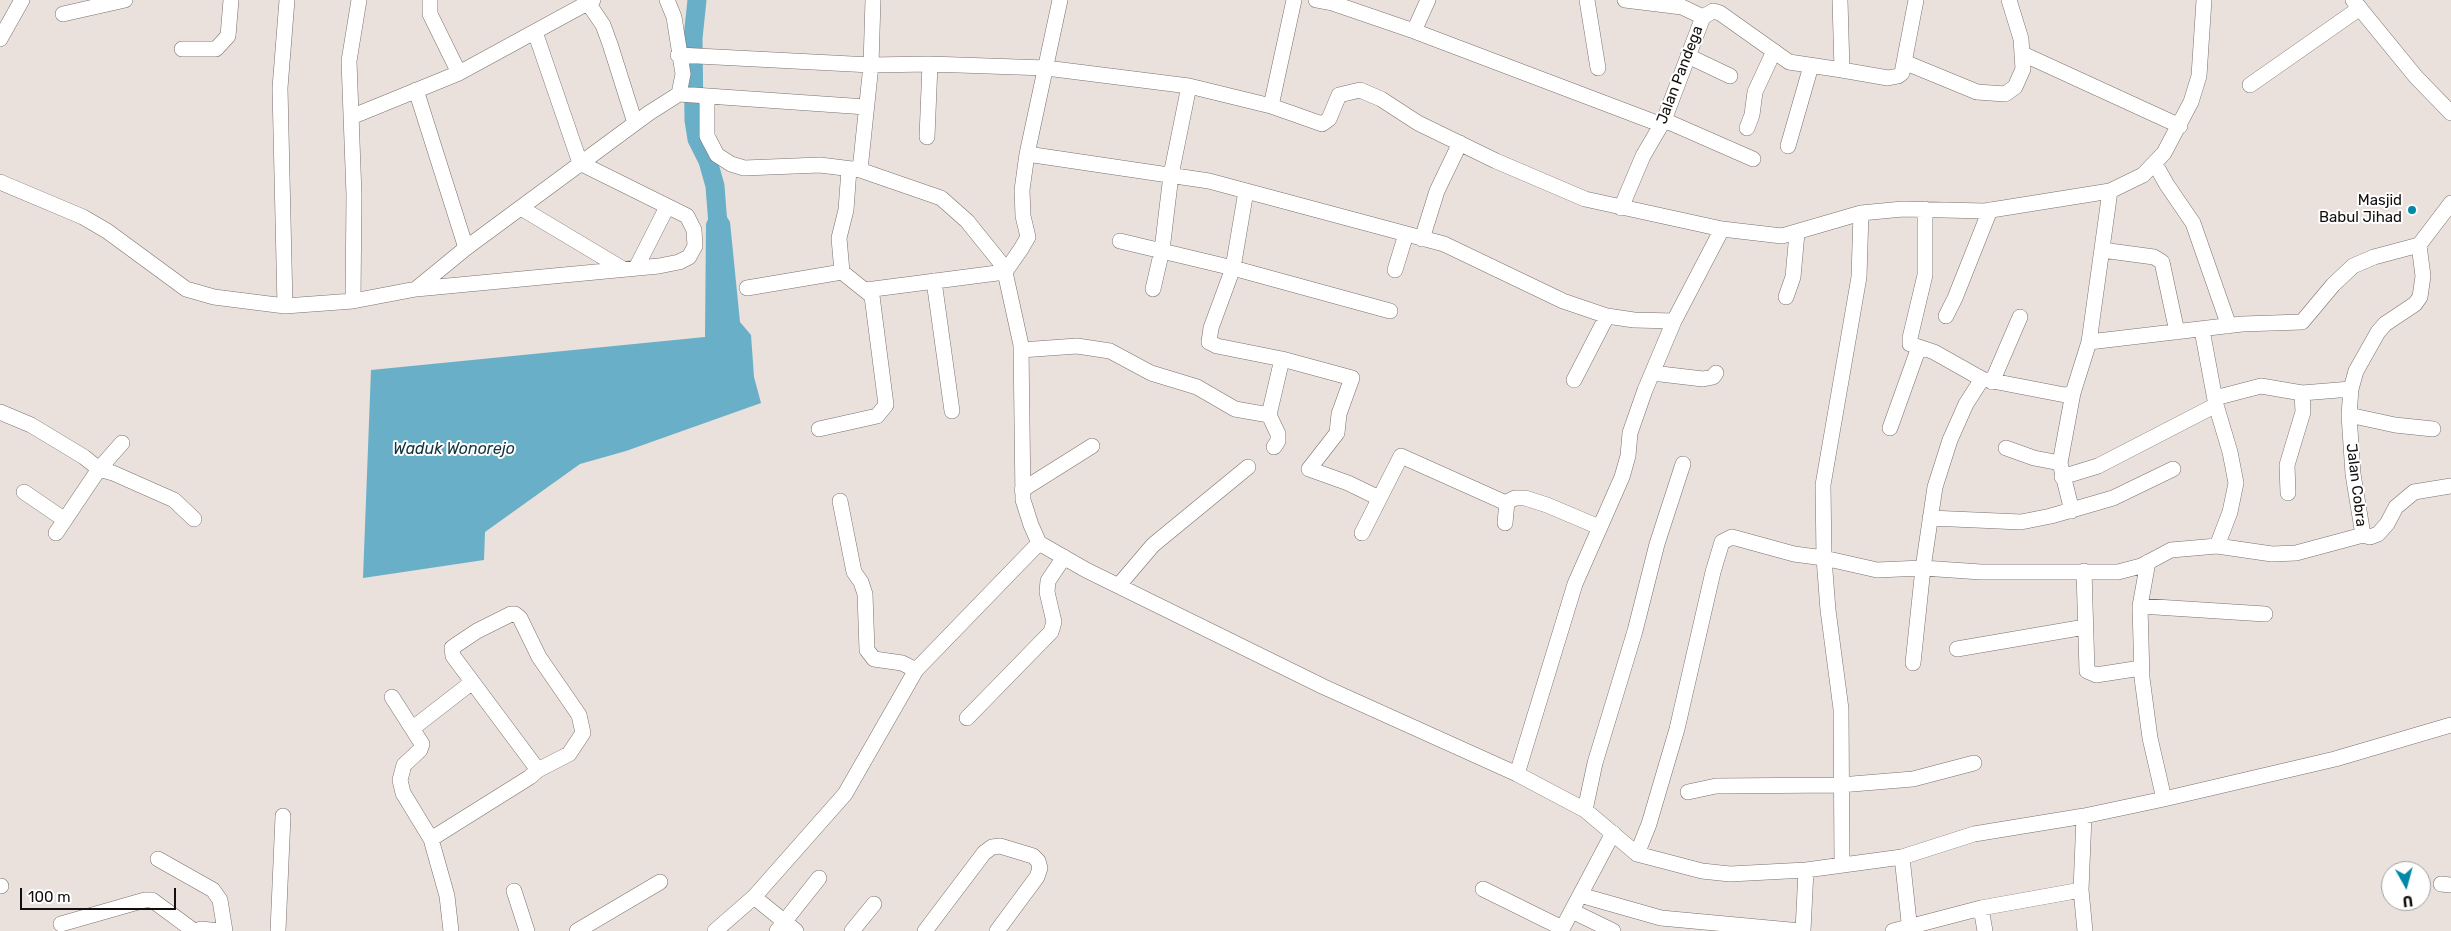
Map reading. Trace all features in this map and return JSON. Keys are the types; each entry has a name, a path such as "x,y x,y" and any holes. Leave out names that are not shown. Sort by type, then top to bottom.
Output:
{"street":[{"path":"0,39 22,0"},
{"path":"62,14 125,0"},
{"path":"182,49 216,49 228,36 231,0"},
{"path":"285,306 280,88 288,0"},
{"path":"353,302 354,196 350,61 359,0"},
{"path":"430,0 430,14 459,73"},
{"path":"667,0 674,17 683,80 680,95"},
{"path":"842,272 839,238 855,169 866,107 871,65 873,0"},
{"path":"866,290 1005,272 1028,237 1023,216 1022,190 1027,154 1060,0"},
{"path":"1271,106 1294,0"},
{"path":"1316,0 1414,31 1663,122 1753,159"},
{"path":"1414,31 1428,0"},
{"path":"1587,0 1598,68"},
{"name":"Jalan Pandega","path":"1621,208 1643,156 1663,122 1703,17 1682,4 1625,0"},
{"path":"1840,0 1842,70"},
{"path":"1703,17 1713,11 1720,13 1789,62 1894,77 1902,73 1916,0"},
{"path":"1904,62 1977,92 1995,95 2005,94 2015,87 2023,68 2023,54 2014,13 2009,0"},
{"path":"679,55 871,65 930,64 1046,68 1189,86 1271,106 1322,124 1329,119 1339,95 1360,90 1381,99 1418,123 1496,161 1585,199 1722,230 1782,236 1861,213 1925,210 1990,210 2110,191 2142,175 2155,164 2180,126 2191,102 2199,76 2204,0"},
{"path":"351,117 459,73 590,2 603,25 635,123"},
{"path":"2250,85 2357,4 2416,77 2451,113"},
{"path":"0,182 83,217 106,231 186,289 214,297 285,306 353,302 416,289 630,268 679,262 689,257 695,246 694,230 687,216 580,163 535,32"},
{"path":"1747,128 1752,115 1755,92 1774,51"},
{"path":"2023,54 2180,126"},
{"path":"1688,56 1730,76"},
{"path":"927,137 930,64"},
{"path":"1788,146 1811,66"},
{"path":"1153,289 1162,250 1171,175 1189,86"},
{"path":"416,90 466,248"},
{"path":"416,289 466,248 580,163 635,123 680,95 866,107"},
{"path":"705,96 707,136 717,155 731,164 744,168 820,165 855,169 941,198 968,221 1000,262 1005,272 1021,350 1022,490 1030,525 1039,543 1324,687 1517,774 1585,810 1637,854 1702,871 1730,874 1806,870 1902,858 1974,834 2084,816 2164,799 2335,759 2451,725"},
{"path":"1422,239 1437,192 1460,143"},
{"path":"1027,154 1171,175 1246,191 1444,244 1563,301 1607,316 1674,322"},
{"path":"2155,164 2166,185 2193,223 2229,326"},
{"path":"1246,191 1234,268 1211,328 1209,342 1217,346 1282,359 1352,378 1340,414 1337,433 1308,469 1348,483 1380,498"},
{"path":"2072,511 2061,470 2074,393 2088,342 2110,191"},
{"path":"2088,342 2229,326 2302,322 2333,285 2354,266 2374,257 2419,245 2451,203"},
{"path":"630,268 667,207"},
{"path":"521,208 630,268"},
{"path":"1925,210 1925,275 1910,344 1934,352 1987,380 2056,393 2074,393"},
{"path":"1946,316 1971,262 1990,210"},
{"path":"1842,865 1841,709 1828,610 1824,558 1823,485 1859,277 1861,213"},
{"path":"1517,774 1575,584 1622,478 1628,456 1630,433 1652,374 1674,322 1722,230"},
{"path":"1786,298 1793,277 1797,233"},
{"path":"1395,270 1406,234"},
{"path":"1120,241 1234,268 1390,311"},
{"name":"Jalan Cobra","path":"2419,245 2423,276 2420,297 2415,304 2386,324 2378,332 2356,371 2351,389 2349,415 2353,474 2363,535 2370,538 2378,534 2396,507 2414,492 2451,486"},
{"path":"2102,250 2154,257 2162,262 2177,332"},
{"path":"747,288 842,272 866,290 873,298 886,404 878,416 819,429"},
{"path":"934,281 952,412"},
{"path":"1574,380 1607,316"},
{"path":"1913,663 1923,568 1935,486 1950,440 1966,404 1987,380 2020,318"},
{"path":"2202,330 2215,401 2230,452 2236,483 2230,512 2217,546"},
{"path":"1021,350 1077,346 1110,351 1151,373 1197,387 1235,409 1269,415"},
{"path":"1890,428 1919,347"},
{"path":"1274,447 1278,440 1278,434 1269,415 1282,359"},
{"path":"1652,374 1703,379 1713,377 1716,373"},
{"path":"2006,448 2061,470 2098,466 2215,401 2261,386 2302,393 2351,389"},
{"path":"2288,493 2287,465 2303,412 2302,393"},
{"path":"0,412 30,424 84,456 99,469 114,473 174,500 194,519"},
{"path":"2349,415 2433,429"},
{"path":"56,533 99,469 122,443"},
{"path":"1022,490 1092,446"},
{"path":"1362,533 1401,456 1506,503"},
{"path":"1585,810 1595,763 1636,631 1657,544 1683,464"},
{"path":"1119,585 1154,545 1248,467"},
{"path":"1930,518 2021,522 2072,511 2113,498 2173,469"},
{"path":"24,492 65,520"},
{"path":"1506,503 1515,498 1525,498 1547,504 1599,527"},
{"path":"840,501 854,572 861,582 865,594 867,650 874,659 902,663 916,670"},
{"path":"1505,523 1506,503"},
{"path":"1637,854 1649,824 1676,729 1694,660 1704,608 1722,542 1732,537 1794,554 1824,558 1877,570 1923,568 1981,572 2126,571 2168,551 2217,546 2272,554 2296,553 2363,535"},
{"path":"715,931 754,897 845,794 916,670 1039,543"},
{"path":"967,718 1051,632 1054,622 1047,592 1048,581 1064,557"},
{"path":"2148,562 2140,606 2141,668 2150,738 2164,799"},
{"path":"2084,571 2085,664 2090,674 2096,675 2141,668"},
{"path":"2140,606 2265,614"},
{"path":"431,839 530,778 538,770 569,754 582,736 584,729 578,715 539,658 520,618 515,614 503,617 477,631 452,648 453,656 471,683 538,770"},
{"path":"1957,649 2085,627"},
{"path":"413,728 471,683"},
{"path":"392,697 413,728 422,746 402,768 401,788 431,839 447,896 451,931"},
{"path":"1688,792 1716,786 1840,785 1913,779 1974,763"},
{"path":"278,931 283,816"},
{"path":"2084,816 2082,890 2085,931"},
{"path":"1483,889 1561,930 1613,834"},
{"path":"925,931 984,853 992,847 1000,846 1032,856 1038,861 1040,868 1037,877 997,931"},
{"path":"1902,858 1910,929"},
{"path":"158,859 213,890 220,900 224,931"},
{"path":"1580,895 1661,918 1746,928 1802,931 1806,870"},
{"path":"754,897 786,928 819,878"},
{"path":"577,931 660,882"},
{"path":"1893,931 1910,929 1981,908 2082,890"},
{"path":"514,891 527,931"},
{"path":"61,924 145,900 152,900 194,931 201,928 219,931"},
{"path":"852,931 874,904"},
{"path":"1981,908 1985,931"},
{"path":"1572,911 1613,931"}],"water":[{"name":"Waduk Wonorejo","path":"716,199 730,222 740,322 751,335 754,377 761,403 626,451 580,464 485,532 484,560 363,578 371,370 705,337 706,224"}],"waterway":[{"path":"697,0 693,38 694,120 697,139 708,161 715,186 718,225"}],"place":[{"name":"Masjid Babul Jihad","path":"2412,210"}]}
